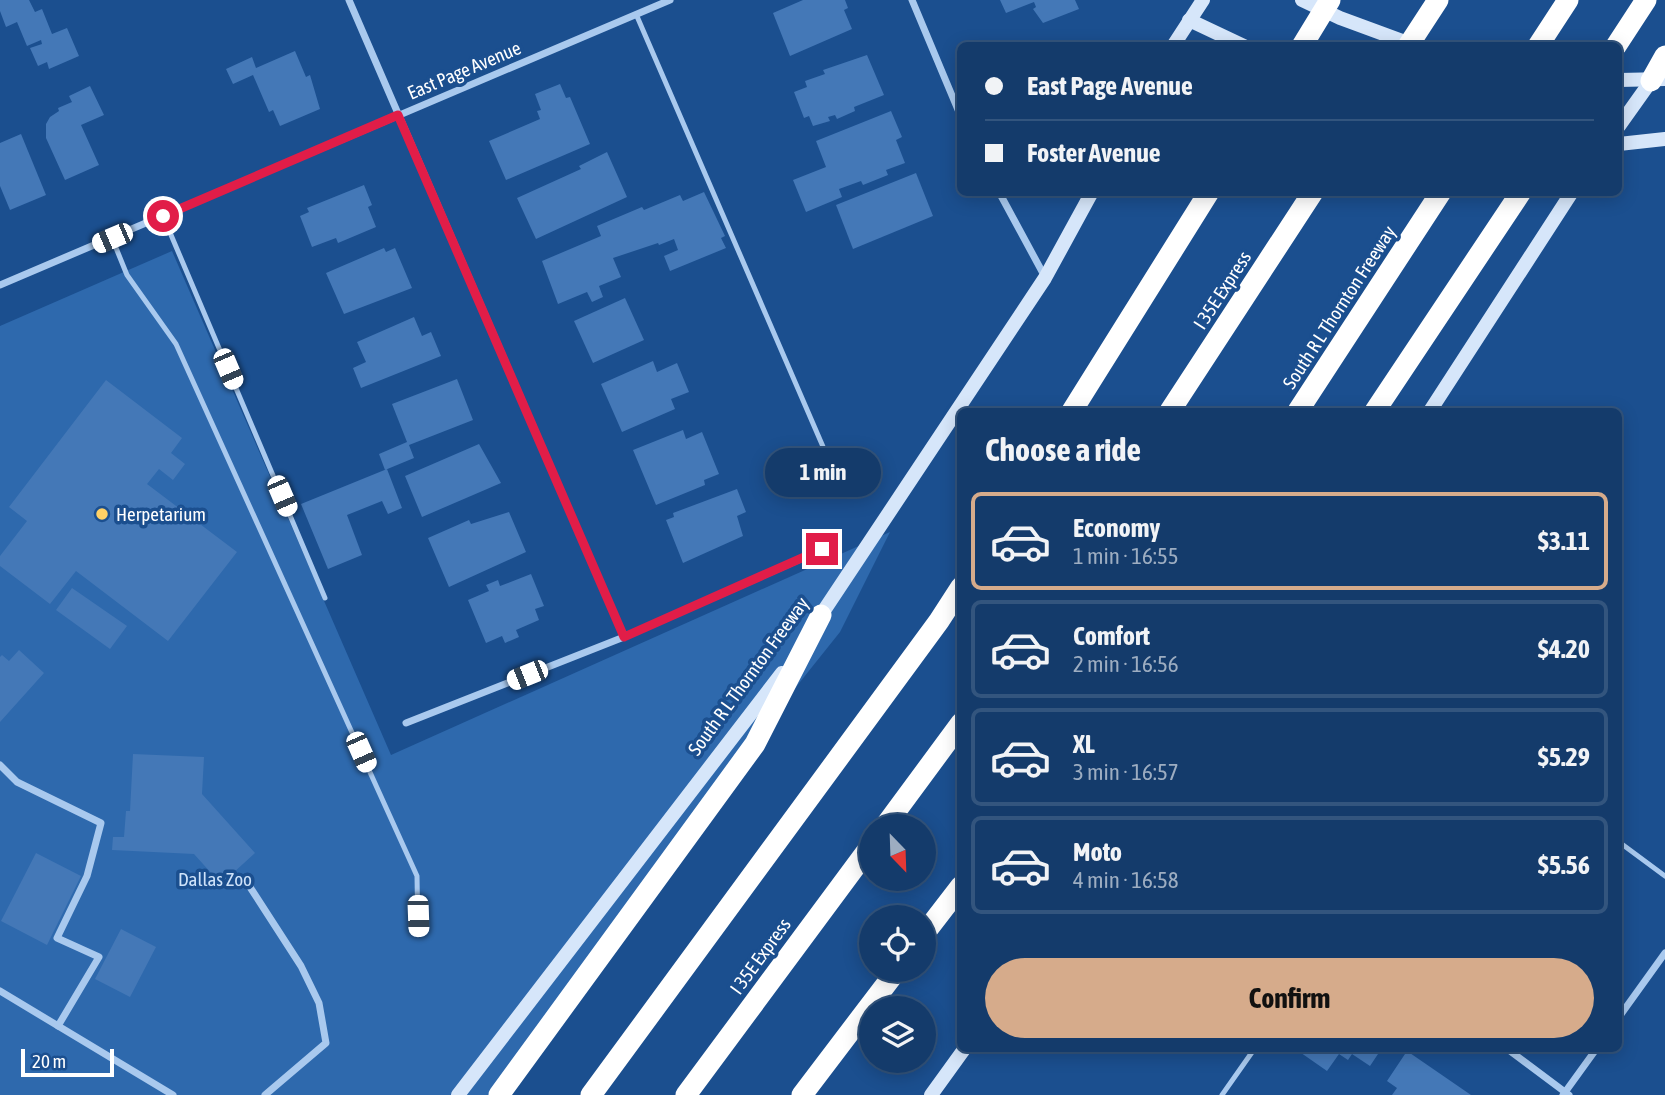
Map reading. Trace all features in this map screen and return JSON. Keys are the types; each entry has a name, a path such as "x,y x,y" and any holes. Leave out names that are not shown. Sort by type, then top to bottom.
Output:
{"highway":[{"path":"1304,42 1330,0"},
{"path":"1411,42 1438,0"},
{"path":"1541,42 1568,0"},
{"path":"1619,42 1646,0"},
{"path":"1658,80 1665,56"},
{"path":"1074,408 1206,196"},
{"name":"I 35E Express","path":"1172,408 1310,196"},
{"name":"South R L Thornton Freeway","path":"1300,408 1438,196"},
{"path":"1377,408 1518,196"},
{"path":"591,1095 957,593"},
{"path":"499,1095 755,744 821,615"},
{"path":"894,814 957,728"},
{"name":"I 35E Express","path":"686,1095 859,862"},
{"path":"936,918 957,891"},
{"path":"802,1095 888,982"}],"main road":[{"path":"1175,42 1203,0"},
{"path":"1302,0 1340,18 1405,42"},
{"path":"1189,20 1236,42"},
{"path":"1622,80 1658,80"},
{"path":"1622,122 1658,80"},
{"path":"1622,144 1665,139"},
{"name":"South R L Thornton Freeway","path":"959,408 1045,278 1090,196"},
{"path":"1432,408 1570,196"},
{"name":"South R L Thornton Freeway","path":"458,1095 777,681 957,410"},
{"path":"930,1095 962,1052"}],"street":[{"path":"349,0 624,637"},
{"name":"East Page Avenue","path":"0,285 670,0"},
{"path":"912,0 957,107"},
{"path":"1001,196 1045,278"},
{"path":"406,723 624,637 822,549"},
{"path":"0,765 17,782 101,823 87,876 57,938 99,957 58,1026"},
{"path":"248,884 301,965 319,1003 326,1043 265,1095"},
{"path":"1622,1013 1665,953"},
{"path":"0,991 173,1095"},
{"path":"1511,1052 1566,1094 1594,1052"}],"lane":[{"path":"636,14 839,486"},
{"path":"163,216 325,598"},
{"path":"112,238 127,275 176,344 411,864 416,876 418,935"},
{"path":"1622,844 1665,876"},
{"path":"1222,1095 1252,1052"}],"green space":[{"name":"Dallas Zoo","path":"172,251 391,755 890,532 840,632 657,861 497,1095 0,1095 0,326"}],"building":[{"path":"0,0 29,0 35,12 42,9 52,34 67,28 79,56 49,69 47,62 38,66 30,48 42,44 41,40 27,46 17,22 6,27 0,11"},
{"path":"803,0 845,0 848,8 844,10 852,29 790,56 773,13"},
{"path":"1000,0 1075,0 1079,9 1043,23 1033,9 1036,7 1034,2 1006,13"},
{"path":"295,51 306,77 310,75 320,109 280,126 273,110 269,112 253,75 233,84 226,69 252,57 256,68"},
{"path":"867,55 884,95 854,107 855,111 837,119 835,115 828,117 830,121 813,126 809,116 804,118 794,92 807,87 805,81 825,74 823,70"},
{"path":"560,84 566,98 570,97 590,144 506,180 489,141 540,119 537,111 541,110 535,94"},
{"path":"90,86 104,115 81,125 99,165 65,180 46,138 46,124 50,117 59,111 58,108 72,102 69,96"},
{"path":"891,111 902,137 896,140 905,163 886,170 888,175 863,185 861,181 839,189 842,197 806,212 793,180 826,167 816,141"},
{"path":"21,134 46,195 10,210 0,186 0,143"},
{"path":"607,152 627,197 536,239 517,198 581,169 579,166"},
{"path":"916,173 933,216 853,249 836,205"},
{"path":"364,185 372,205 368,207 376,227 338,243 336,238 312,247 300,216 309,212 307,208"},
{"path":"704,192 725,236 721,238 726,248 670,271 664,256 678,250 674,239 613,258 621,277 599,286 603,297 592,302 587,292 558,304 542,261 601,236 597,226 642,207 644,210 680,195 683,201"},
{"path":"384,248 386,252 395,248 412,288 344,314 326,273"},
{"path":"625,298 644,340 593,363 574,321"},
{"path":"414,317 422,336 431,332 441,356 361,388 353,368 366,362 357,342"},
{"path":"653,361 657,372 677,363 689,392 671,399 675,409 622,432 601,384"},
{"path":"457,379 473,420 409,445 414,458 385,470 379,454 407,442 392,404"},
{"name":"Herpetarium","path":"106,380 182,438 171,453 185,464 173,480 159,469 147,484 237,552 168,641 76,571 50,604 0,566 0,556 27,521 9,507"},
{"path":"683,430 686,439 702,432 719,474 704,480 705,485 656,505 633,450"},
{"path":"479,444 501,483 422,517 405,476"},
{"path":"387,469 402,508 388,514 382,501 347,515 362,555 328,569 301,504"},
{"path":"737,489 746,512 737,516 743,536 683,563 666,520 674,517 673,513"},
{"path":"509,512 526,552 449,587 428,538 469,520 471,524"},
{"path":"531,574 544,606 535,609 539,620 516,630 519,637 505,643 502,636 486,643 468,600 489,591 486,585 498,580 500,586"},
{"path":"72,588 127,626 110,649 56,610"},
{"path":"19,650 44,673 0,722 0,657 2,655 9,661"},
{"path":"133,754 204,757 202,794 255,853 221,884 194,854 112,850 113,837 124,837 126,811 130,811"},
{"path":"36,853 81,876 47,945 1,921"},
{"path":"121,929 156,947 130,997 95,979"},
{"path":"1300,1052 1379,1052 1370,1066 1352,1054 1348,1060 1339,1054 1327,1071"},
{"path":"1408,1052 1471,1095 1392,1095 1397,1088 1387,1081"}],"place":[{"name":"Herpetarium","path":"102,514"}],"route":[{"path":"163,216 398,115 624,637 822,549"}]}
